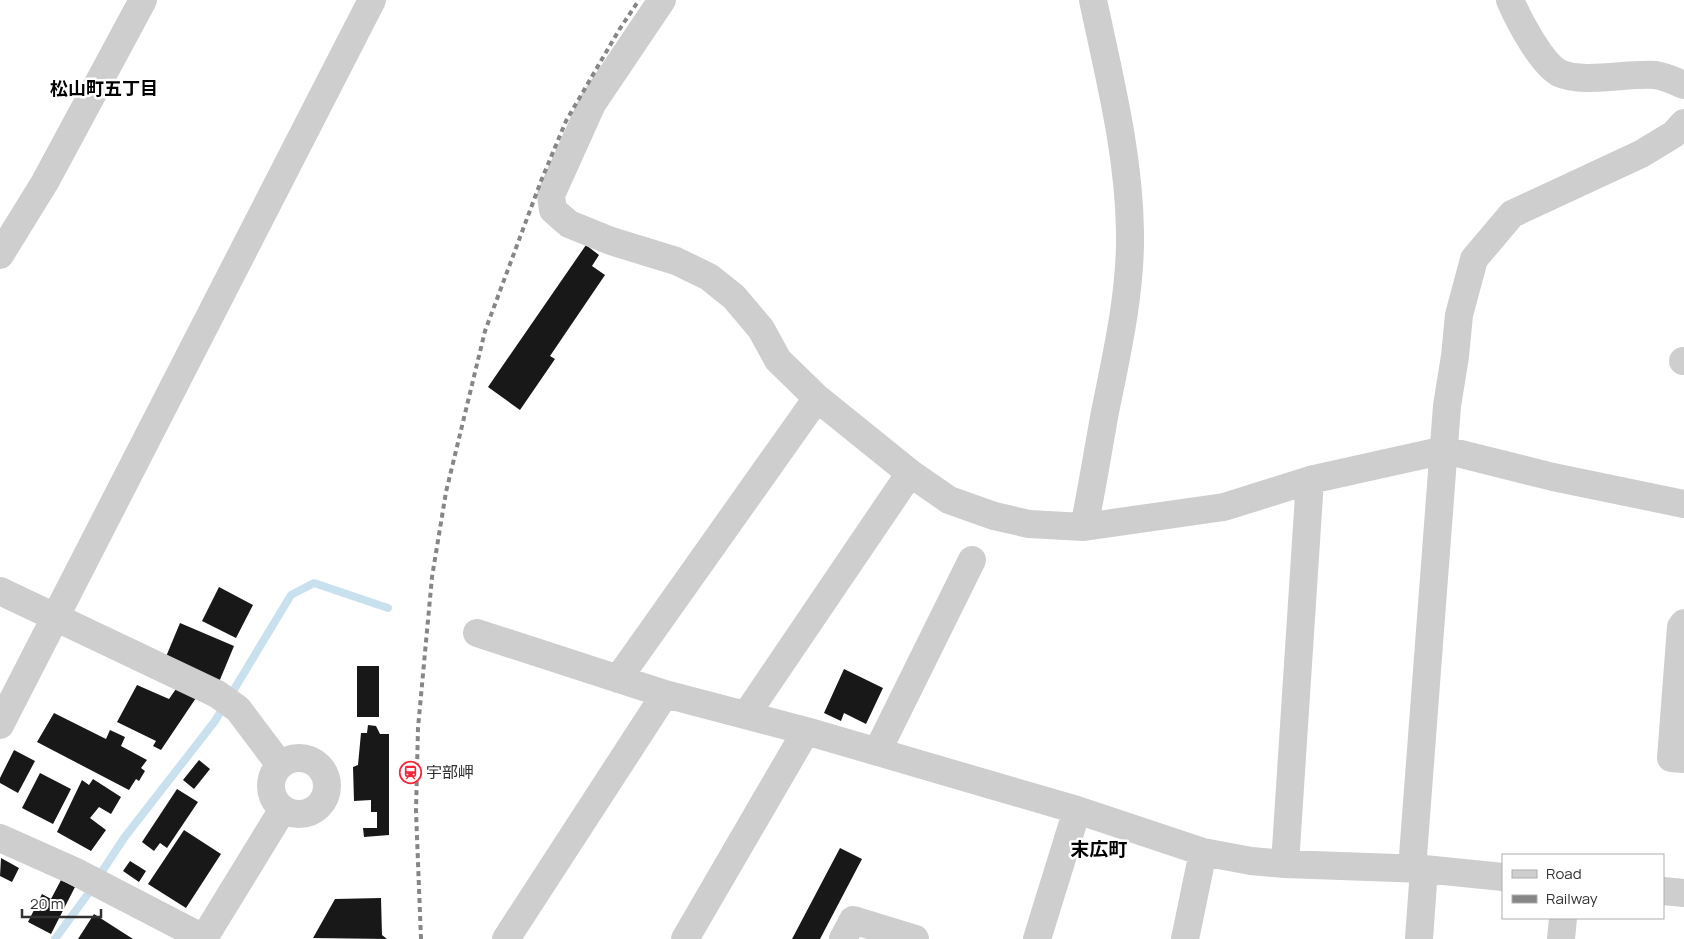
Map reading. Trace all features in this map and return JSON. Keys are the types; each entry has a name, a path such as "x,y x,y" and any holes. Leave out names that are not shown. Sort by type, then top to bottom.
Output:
{"street":[{"path":"0,255 45,182 143,0"},
{"path":"0,724 372,0"},
{"path":"662,0 592,104 551,194 553,210 569,224 611,241 676,261 709,277 734,297 760,328 778,360 817,398 910,473 949,500 994,516 1029,524 1084,527 1224,507 1310,480 1445,450 1553,477 1684,504"},
{"path":"1084,527 1118,353 1128,271 1130,232 1128,188 1119,129 1092,0"},
{"path":"1510,0 1542,58 1559,72 1584,79 1612,75 1657,75 1684,84"},
{"path":"1419,939 1418,869 1447,406 1456,356 1459,314 1474,259 1512,214 1641,154 1674,134 1684,123"},
{"path":"618,679 817,398"},
{"path":"746,715 910,473"},
{"path":"1285,864 1310,480"},
{"path":"877,752 972,560"},
{"path":"0,592 217,694 238,709 280,765"},
{"path":"1684,623 1681,626 1671,758 1684,759"},
{"path":"477,633 664,694 806,731 1077,810 1204,852 1251,861 1285,864 1418,869 1502,876"},
{"path":"506,939 664,694"},
{"path":"685,939 806,731"},
{"path":"288,760 308,760 321,770 326,787 320,803 314,809 297,814 283,809 274,800 271,790 274,772 280,765 288,760"},
{"path":"0,838 74,871 192,935 283,809"},
{"path":"1037,939 1077,810"},
{"path":"1185,939 1204,852"},
{"path":"1664,891 1684,893"},
{"path":"1561,939 1563,919"},
{"path":"842,939 853,920 915,939"}],"building":[{"path":"586,245 599,255 592,266 605,275 550,356 555,359 520,410 488,387"},
{"path":"219,587 253,605 236,638 202,621"},
{"path":"180,623 234,646 219,682 165,659"},
{"path":"357,666 379,666 379,717 357,717"},
{"path":"844,669 883,688 866,724 844,713 841,721 824,713"},
{"path":"137,685 169,699 178,686 198,695 161,750 153,746 156,741 117,722"},
{"path":"54,713 106,739 110,730 125,737 121,746 147,760 141,768 145,771 139,781 136,779 129,790 37,742"},
{"path":"368,725 376,726 380,734 389,734 389,835 364,837 363,828 377,828 377,812 371,812 371,800 354,801 353,767 358,765 361,733 367,733"},
{"path":"14,750 35,761 18,793 0,783 0,778"},
{"path":"199,760 210,769 194,789 183,780"},
{"path":"40,773 71,789 53,824 22,808"},
{"path":"93,779 121,797 111,814 99,807 90,818 106,830 91,851 57,832 82,780 89,785"},
{"path":"177,789 198,802 167,848 160,843 154,851 142,842"},
{"path":"184,830 221,854 186,908 148,884"},
{"path":"840,848 862,859 820,939 792,939"},
{"path":"1,858 19,868 12,882 0,876"},
{"path":"130,861 146,871 139,882 123,871"},
{"path":"61,880 75,887 51,934 28,922 42,894 51,899"},
{"path":"381,898 382,935 387,939 313,938 335,899"},
{"path":"94,914 133,939 78,939"}],"waterway":[{"path":"101,873 124,838 215,721 291,595 314,583 388,608"},
{"path":"55,939 93,887"}],"railway":[{"path":"421,939 416,811 418,728 432,577 446,492 485,331 541,181 566,121 619,30 639,0"}],"place":[{"name":"宇部岬","path":"410,772"}],"district":[{"name":"松山町五丁目","path":"104,88"},
{"name":"末広町","path":"1099,849"}]}
